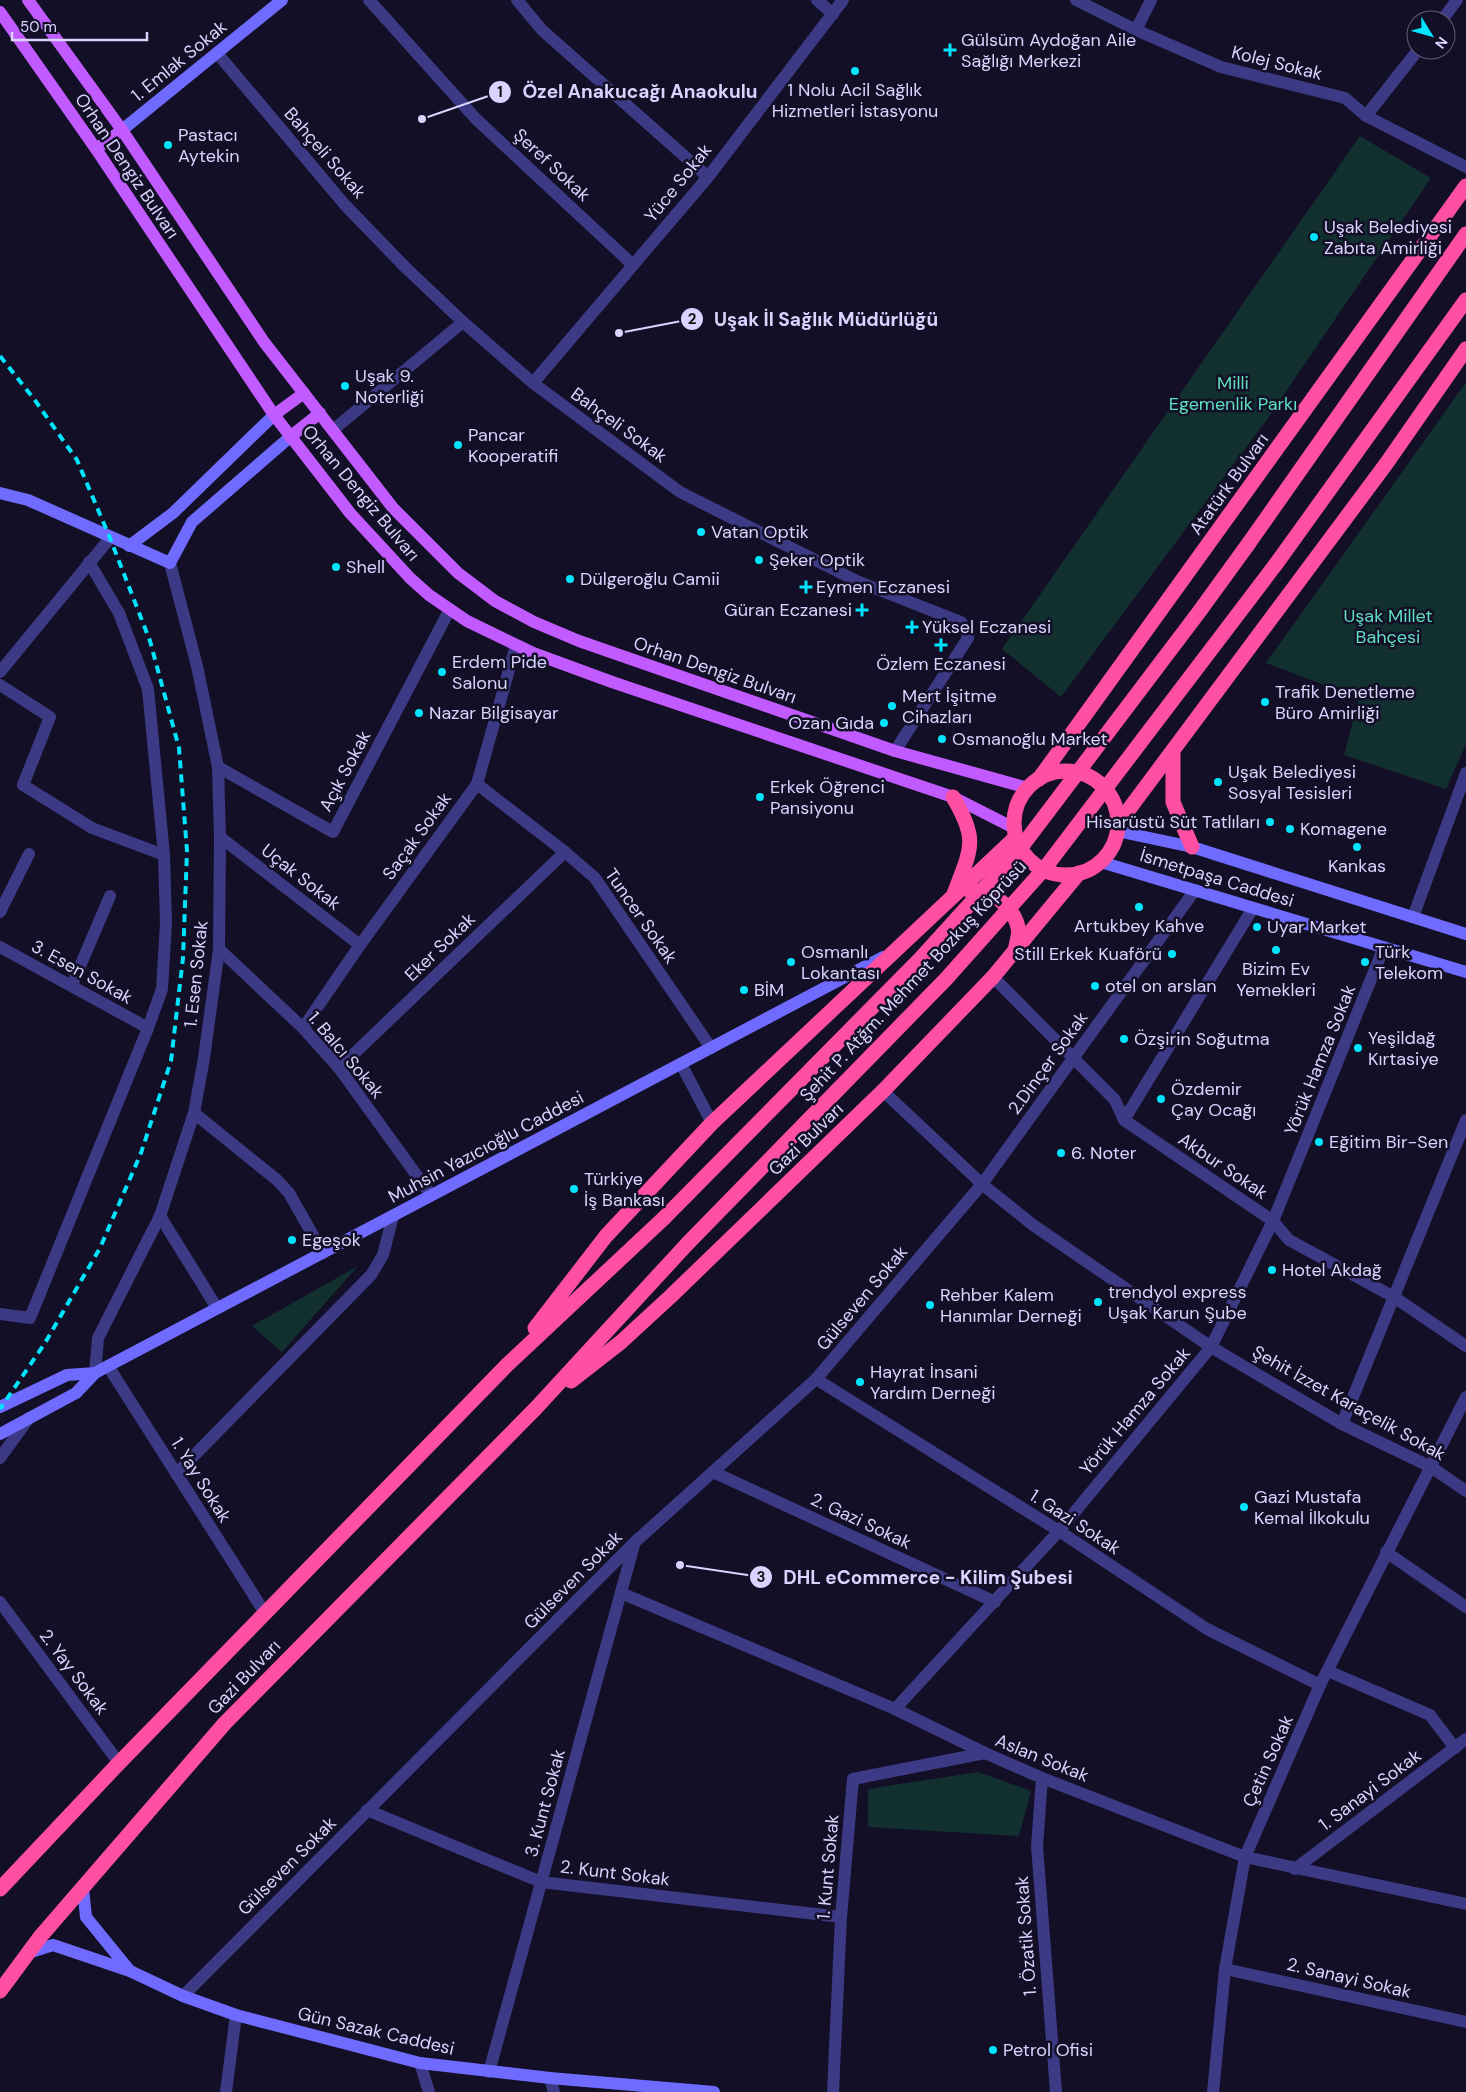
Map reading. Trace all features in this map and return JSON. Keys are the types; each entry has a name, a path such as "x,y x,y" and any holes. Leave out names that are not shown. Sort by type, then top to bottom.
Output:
{"highway":[{"name":"Atatürk Bulvarı","path":"1034,783 1466,186"},
{"name":"Şehit P. Atğm. Mehmet Bozkuş Köprüsü","path":"664,1218 920,960 1019,850 1199,612 1466,234"},
{"name":"Şehit P. Atğm. Mehmet Bozkuş Köprüsü","path":"688,1243 946,979 1045,868 1276,564 1466,300"},
{"path":"1118,827 1113,802 1104,789 1092,778 1082,774 1065,772 1049,774 1034,783 1017,806 1015,832 1025,855 1040,868 1059,875 1087,871 1101,862 1112,848 1118,827 1386,464 1466,349"},
{"path":"1173,751 1173,802 1192,847"},
{"path":"952,797 968,826 971,840 968,858 952,898"},
{"name":"Gazi Bulvarı","path":"507,1365 606,1236 712,1123 952,898 1015,832"},
{"name":"Gazi Bulvarı","path":"536,1408 621,1342 671,1296 883,1090 992,977 1079,873"},
{"path":"952,898 977,890 1001,901 1011,913 1019,928 1014,952"},
{"name":"Gazi Bulvarı","path":"0,1889 119,1763 507,1365 664,1218"},
{"name":"Gazi Bulvarı","path":"0,1991 28,1953 225,1723 536,1408 688,1243"}],"main road":[{"name":"Orhan Dengiz Bulvarı","path":"28,0 122,130 264,342 393,508 458,573 495,601 534,622 579,641 895,751 1034,783"},
{"name":"Orhan Dengiz Bulvarı","path":"0,12 96,149 274,415 350,513 410,578 429,595 468,621 516,645 612,682 952,797 1015,832"},
{"path":"96,149 122,130"},
{"path":"274,415 304,393"},
{"path":"290,436 320,413"}],"street":[{"name":"1. Emlak Sokak","path":"122,130 282,0"},
{"name":"Şeref Sokak","path":"369,0 476,119 634,265"},
{"path":"517,0 542,30 708,177"},
{"path":"817,0 832,14"},
{"name":"Yüce Sokak","path":"533,383 708,177 843,0"},
{"name":"Kolej Sokak","path":"1076,0 1136,30 1221,67 1345,98 1366,116 1466,167"},
{"path":"1136,30 1151,0"},
{"name":"Bahçeli Sokak","path":"217,53 345,205 405,267 463,322 533,383 680,492 859,582 961,622 968,638 895,751"},
{"path":"1366,116 1410,60"},
{"path":"333,430 463,322"},
{"path":"129,546 173,513 274,415"},
{"path":"0,493 28,500 170,563 192,522 290,436"},
{"path":"0,672 110,538"},
{"name":"1. Esen Sokak","path":"0,1314 30,1318 148,1028 162,989 166,923 164,855 148,689 119,613 89,562"},
{"name":"1. Esen Sokak","path":"95,1373 98,1338 160,1216 194,1113 204,1058 219,948 220,837 218,767 196,666 170,563"},
{"name":"Açık Sokak","path":"218,767 333,832 450,609"},
{"name":"Saçak Sokak","path":"303,1028 360,945 477,784 516,645"},
{"path":"0,685 50,718 23,784 92,828 164,855"},
{"path":"1413,917 1466,773"},
{"name":"Tuncer Sokak","path":"477,784 565,852 595,878 711,1048"},
{"name":"İsmetpaşa Caddesi","path":"1118,827 1192,847 1466,934"},
{"name":"Uçak Sokak","path":"220,837 360,945"},
{"name":"Eker Sokak","path":"339,1068 565,852"},
{"path":"0,912 29,854"},
{"name":"İsmetpaşa Caddesi","path":"1101,862 1466,972"},
{"name":"2.Dinçer Sokak","path":"982,1184 1195,890"},
{"path":"72,986 110,896"},
{"path":"1124,1120 1253,908"},
{"name":"3. Esen Sokak","path":"0,947 148,1028"},
{"name":"Yörük Hamza Sokak","path":"895,1709 1059,1531 1212,1346 1273,1221 1384,947"},
{"name":"1. Balcı Sokak","path":"219,948 303,1028 339,1068 431,1195"},
{"name":"Muhsin Yazıcıoğlu Caddesi","path":"0,1434 76,1393 95,1373 894,951"},
{"name":"Akbur Sokak","path":"992,977 1115,1100 1124,1120 1273,1221 1289,1240 1394,1297 1466,1346"},
{"path":"681,1064 712,1123"},
{"name":"Şehit İzzet Karaçelik Sokak","path":"883,1090 982,1184 1033,1225 1212,1346 1342,1424 1431,1467 1466,1490"},
{"path":"194,1113 276,1180 289,1194 323,1252"},
{"path":"1342,1424 1466,1120"},
{"name":"Gülseven Sokak","path":"183,1996 635,1542 816,1379 982,1184"},
{"path":"160,1216 218,1308"},
{"path":"176,1474 371,1274 383,1255 393,1216"},
{"name":"1. Yay Sokak","path":"108,1366 265,1613"},
{"name":"Muhsin Yazıcıoğlu Caddesi","path":"0,1407 67,1375 95,1373"},
{"name":"1. Gazi Sokak","path":"816,1379 1059,1531 1207,1629 1320,1686"},
{"name":"Çetin Sokak","path":"1213,2092 1225,1969 1245,1857 1320,1686 1386,1552 1466,1397"},
{"path":"0,1458 29,1418"},
{"name":"2. Gazi Sokak","path":"713,1472 994,1602"},
{"name":"3. Kunt Sokak","path":"489,2072 635,1542"},
{"path":"1386,1552 1466,1607"},
{"name":"Aslan Sokak","path":"621,1593 895,1709 985,1754 1245,1857 1466,1904"},
{"name":"2. Yay Sokak","path":"0,1602 119,1763"},
{"path":"1328,1671 1430,1715 1455,1748"},
{"name":"1. Sanayi Sokak","path":"1295,1869 1466,1739"},
{"name":"1. Kunt Sokak","path":"833,2092 841,1917 853,1779 985,1754"},
{"name":"1. Özatik Sokak","path":"1042,1778 1037,1846 1056,2092"},
{"name":"2. Kunt Sokak","path":"367,1810 541,1882 841,1917"},
{"path":"83,1888 86,1917 130,1971"},
{"name":"Gün Sazak Caddesi","path":"28,1953 53,1946 130,1971 183,1996 236,2015 420,2063 489,2072 714,2092"},
{"name":"2. Sanayi Sokak","path":"1225,1969 1466,2022"},
{"path":"226,2092 236,2015"},
{"path":"420,2063 428,2092"},
{"path":"550,2078 554,2092"}],"green space":[{"name":"Milli Egemenlik Parkı","path":"1360,136 1431,178 1268,418 1061,697 1002,649"},
{"name":"Uşak Millet Bahçesi","path":"1466,382 1466,744 1446,789 1344,755 1359,698 1266,663"},
{"path":"358,1266 282,1352 252,1326"},
{"path":"978,1772 1031,1791 1019,1836 868,1827 868,1789"}],"railway":[{"path":"0,356 34,399 77,460 150,641 179,748 187,851 183,958 171,1061 141,1153 100,1248 45,1343 0,1409"}],"place":[{"name":"Gülsüm Aydoğan Aile Sağlığı Merkezi","path":"950,50"},
{"name":"1 Nolu Acil Sağlık Hizmetleri İstasyonu","path":"855,71"},
{"name":"Özel Anakucağı Anaokulu","path":"422,119"},
{"name":"Pastacı Aytekin","path":"168,145"},
{"name":"Uşak Belediyesi Zabıta Amirliği","path":"1314,237"},
{"name":"Uşak İl Sağlık Müdürlüğü","path":"619,333"},
{"name":"Uşak 9. Noterliği","path":"345,386"},
{"name":"Pancar Kooperatifi","path":"458,445"},
{"name":"Vatan Optik","path":"701,532"},
{"name":"Şeker Optik","path":"759,560"},
{"name":"Shell","path":"336,567"},
{"name":"Dülgeroğlu Camii","path":"570,579"},
{"name":"Eymen Eczanesi","path":"806,587"},
{"name":"Güran Eczanesi","path":"862,610"},
{"name":"Yüksel Eczanesi","path":"912,627"},
{"name":"Özlem Eczanesi","path":"941,645"},
{"name":"Erdem Pide Salonu","path":"442,672"},
{"name":"Trafik Denetleme Büro Amirliği","path":"1265,702"},
{"name":"Mert İşitme Cihazları","path":"892,706"},
{"name":"Nazar Bilgisayar","path":"419,713"},
{"name":"Ozan Gıda","path":"884,723"},
{"name":"Osmanoğlu Market","path":"942,739"},
{"name":"Uşak Belediyesi Sosyal Tesisleri","path":"1218,782"},
{"name":"Erkek Öğrenci Pansiyonu","path":"760,797"},
{"name":"Hisarüstü Süt Tatlıları","path":"1270,822"},
{"name":"Komagene","path":"1290,829"},
{"name":"Kankas","path":"1357,847"},
{"name":"Artukbey Kahve","path":"1139,907"},
{"name":"Uyar Market","path":"1257,927"},
{"name":"Bizim Ev Yemekleri","path":"1276,950"},
{"name":"Still Erkek Kuaförü","path":"1172,954"},
{"name":"Osmanlı Lokantası","path":"791,962"},
{"name":"Türk Telekom","path":"1365,962"},
{"name":"otel on arslan","path":"1095,986"},
{"name":"BİM","path":"744,990"},
{"name":"Özşirin Soğutma","path":"1124,1039"},
{"name":"Yeşildağ Kırtasiye","path":"1358,1048"},
{"name":"Özdemir Çay Ocağı","path":"1161,1099"},
{"name":"Eğitim Bir-Sen","path":"1319,1142"},
{"name":"6. Noter","path":"1061,1153"},
{"name":"Türkiye İş Bankası","path":"574,1189"},
{"name":"Egeşok","path":"292,1240"},
{"name":"Hotel Akdağ","path":"1272,1270"},
{"name":"trendyol express Uşak Karun Şube","path":"1098,1302"},
{"name":"Rehber Kalem Hanımlar Derneği","path":"930,1305"},
{"name":"Hayrat İnsani Yardım Derneği","path":"860,1382"},
{"name":"Gazi Mustafa Kemal İlkokulu","path":"1244,1507"},
{"name":"DHL eCommerce - Kilim Şubesi","path":"680,1565"},
{"name":"Petrol Ofisi","path":"993,2050"}]}
